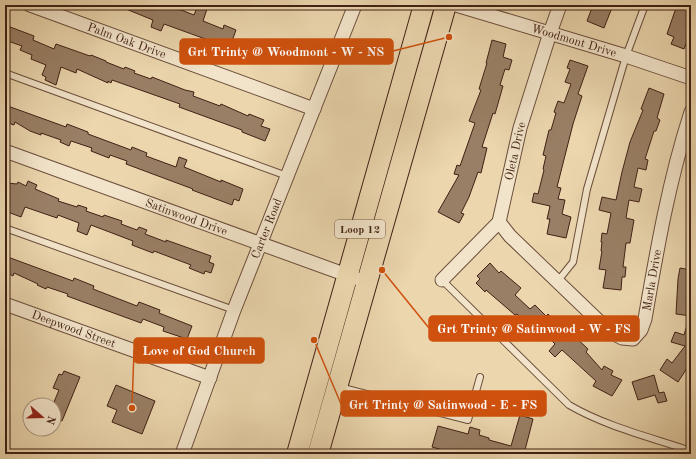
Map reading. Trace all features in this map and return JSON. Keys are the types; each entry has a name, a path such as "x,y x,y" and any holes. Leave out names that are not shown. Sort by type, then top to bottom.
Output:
{"main road":[{"name":"Loop 12","path":"297,454 424,5"},
{"name":"Loop 12","path":"318,454 446,5"}],"street":[{"name":"Palm Oak Drive","path":"30,5 314,109"},
{"name":"Carter Road","path":"182,454 234,310 355,5"},
{"name":"Woodmont Drive","path":"456,5 626,56 691,78"},
{"name":"Oleta Drive","path":"499,222 520,128 560,5"},
{"name":"Marla Drive","path":"499,222 510,236 556,282 609,331 622,338 633,339 641,330 645,319 659,233 681,143 691,112"},
{"name":"Satinwood Drive","path":"5,151 368,282"},
{"path":"442,280 499,222"},
{"name":"Deepwood Street","path":"5,304 210,378"}],"lane":[{"path":"556,282 573,262 587,189 626,56 645,5"},
{"path":"5,73 287,176"},
{"path":"5,228 234,310"},
{"path":"442,280 569,405 588,416 611,425 691,451"},
{"path":"337,386 468,420 480,377"}],"building":[{"path":"116,5 168,5 194,15 198,5 207,9 203,21 223,29 224,25 236,30 227,55 219,52 222,45 164,24 161,31 151,27 153,20"},
{"path":"593,5 613,5 604,28 587,21"},
{"path":"677,5 691,5 691,31 684,49 671,44 674,37 667,34"},
{"path":"5,25 34,36 33,40 54,49 56,44 90,56 91,55 124,69 125,67 135,71 134,73 151,79 152,77 194,92 193,96 220,106 221,104 248,116 249,114 264,120 261,126 270,129 265,141 242,132 242,130 179,107 180,104 112,80 111,83 108,81 108,83 77,69 76,73 61,67 56,85 45,80 46,77 42,75 46,65 31,59 32,55 20,50 22,46 5,40"},
{"path":"492,40 506,44 503,57 512,60 509,70 505,69 500,85 503,86 495,114 493,113 482,147 487,148 481,173 478,172 469,197 461,213 464,214 459,223 438,212 459,175 454,174 457,165 460,166 475,123 469,121 481,90 479,89"},
{"path":"570,60 588,66 578,94 582,96 573,124 557,187 561,188 558,199 565,200 562,214 571,217 566,238 547,234 550,219 547,219 550,206 532,202 534,193 538,194 544,170 546,156 543,155 549,130 551,130 556,113 554,112 558,101 564,103 571,84 565,82 570,69 567,68"},
{"path":"649,88 664,94 657,118 660,120 656,131 654,131 645,159 648,160 646,170 638,168 634,187 642,189 639,202 629,200 626,218 634,220 630,243 626,243 623,267 626,267 625,277 622,277 621,290 603,288 606,270 599,269 602,251 601,242 602,233 607,234 611,213 599,210 602,197 616,200 630,142 643,110 641,109"},
{"path":"5,105 66,127 67,124 88,132 88,134 131,150 132,147 147,153 146,156 176,167 179,157 187,160 184,167 243,189 239,201 234,199 232,205 126,164 127,161 110,155 109,158 91,151 92,148 71,141 69,146 60,142 61,140 30,131 15,122 14,125 5,122"},
{"path":"28,181 37,185 35,189 59,199 58,201 77,207 78,205 87,208 86,211 103,217 104,215 122,221 121,224 137,230 139,227 147,230 145,234 211,256 209,262 214,264 211,273 205,271 204,274 189,268 191,265 154,251 153,253 132,245 133,241 91,225 87,235 77,231 79,223 58,215 57,218 25,207 21,217 5,211 8,199 5,198 7,183 17,184 18,182 26,186"},
{"path":"5,256 73,281 74,278 94,286 93,289 137,306 139,302 160,310 159,313 192,326 187,339 163,331 164,327 143,319 141,323 67,296 68,294 47,287 46,289 14,273 13,276 5,272"},
{"path":"490,263 499,273 501,271 521,288 515,295 530,309 535,305 546,316 548,314 567,333 569,331 588,349 586,352 602,370 604,366 613,371 611,375 622,380 612,396 593,386 596,381 562,350 555,357 549,351 555,344 542,331 538,335 517,314 515,315 486,290 485,292 476,283 480,279 477,276"},
{"path":"680,268 691,270 691,316 676,314"},
{"path":"689,318 691,318 691,362 678,382 660,370 667,359 672,363 685,346 671,342 675,332 684,335"},
{"path":"64,371 80,377 62,421 62,397 56,397 59,390 53,388 59,374 62,375"},
{"path":"654,375 659,393 664,392 667,401 658,403 655,395 638,400 632,382"},
{"path":"116,385 155,401 142,434 112,422 117,410 107,406"},
{"path":"520,415 533,419 525,450 529,451 529,454 458,454 432,447 438,426 468,434 470,427 480,430 479,435 489,438 489,440 511,446"}],"place":[{"name":"Grt Trinty @ Woodmont - W - NS","path":"449,37"},
{"name":"Grt Trinty @ Satinwood - W - FS","path":"382,270"},
{"name":"Grt Trinty @ Satinwood - E - FS","path":"314,340"},
{"name":"Love of God Church","path":"132,408"}]}
